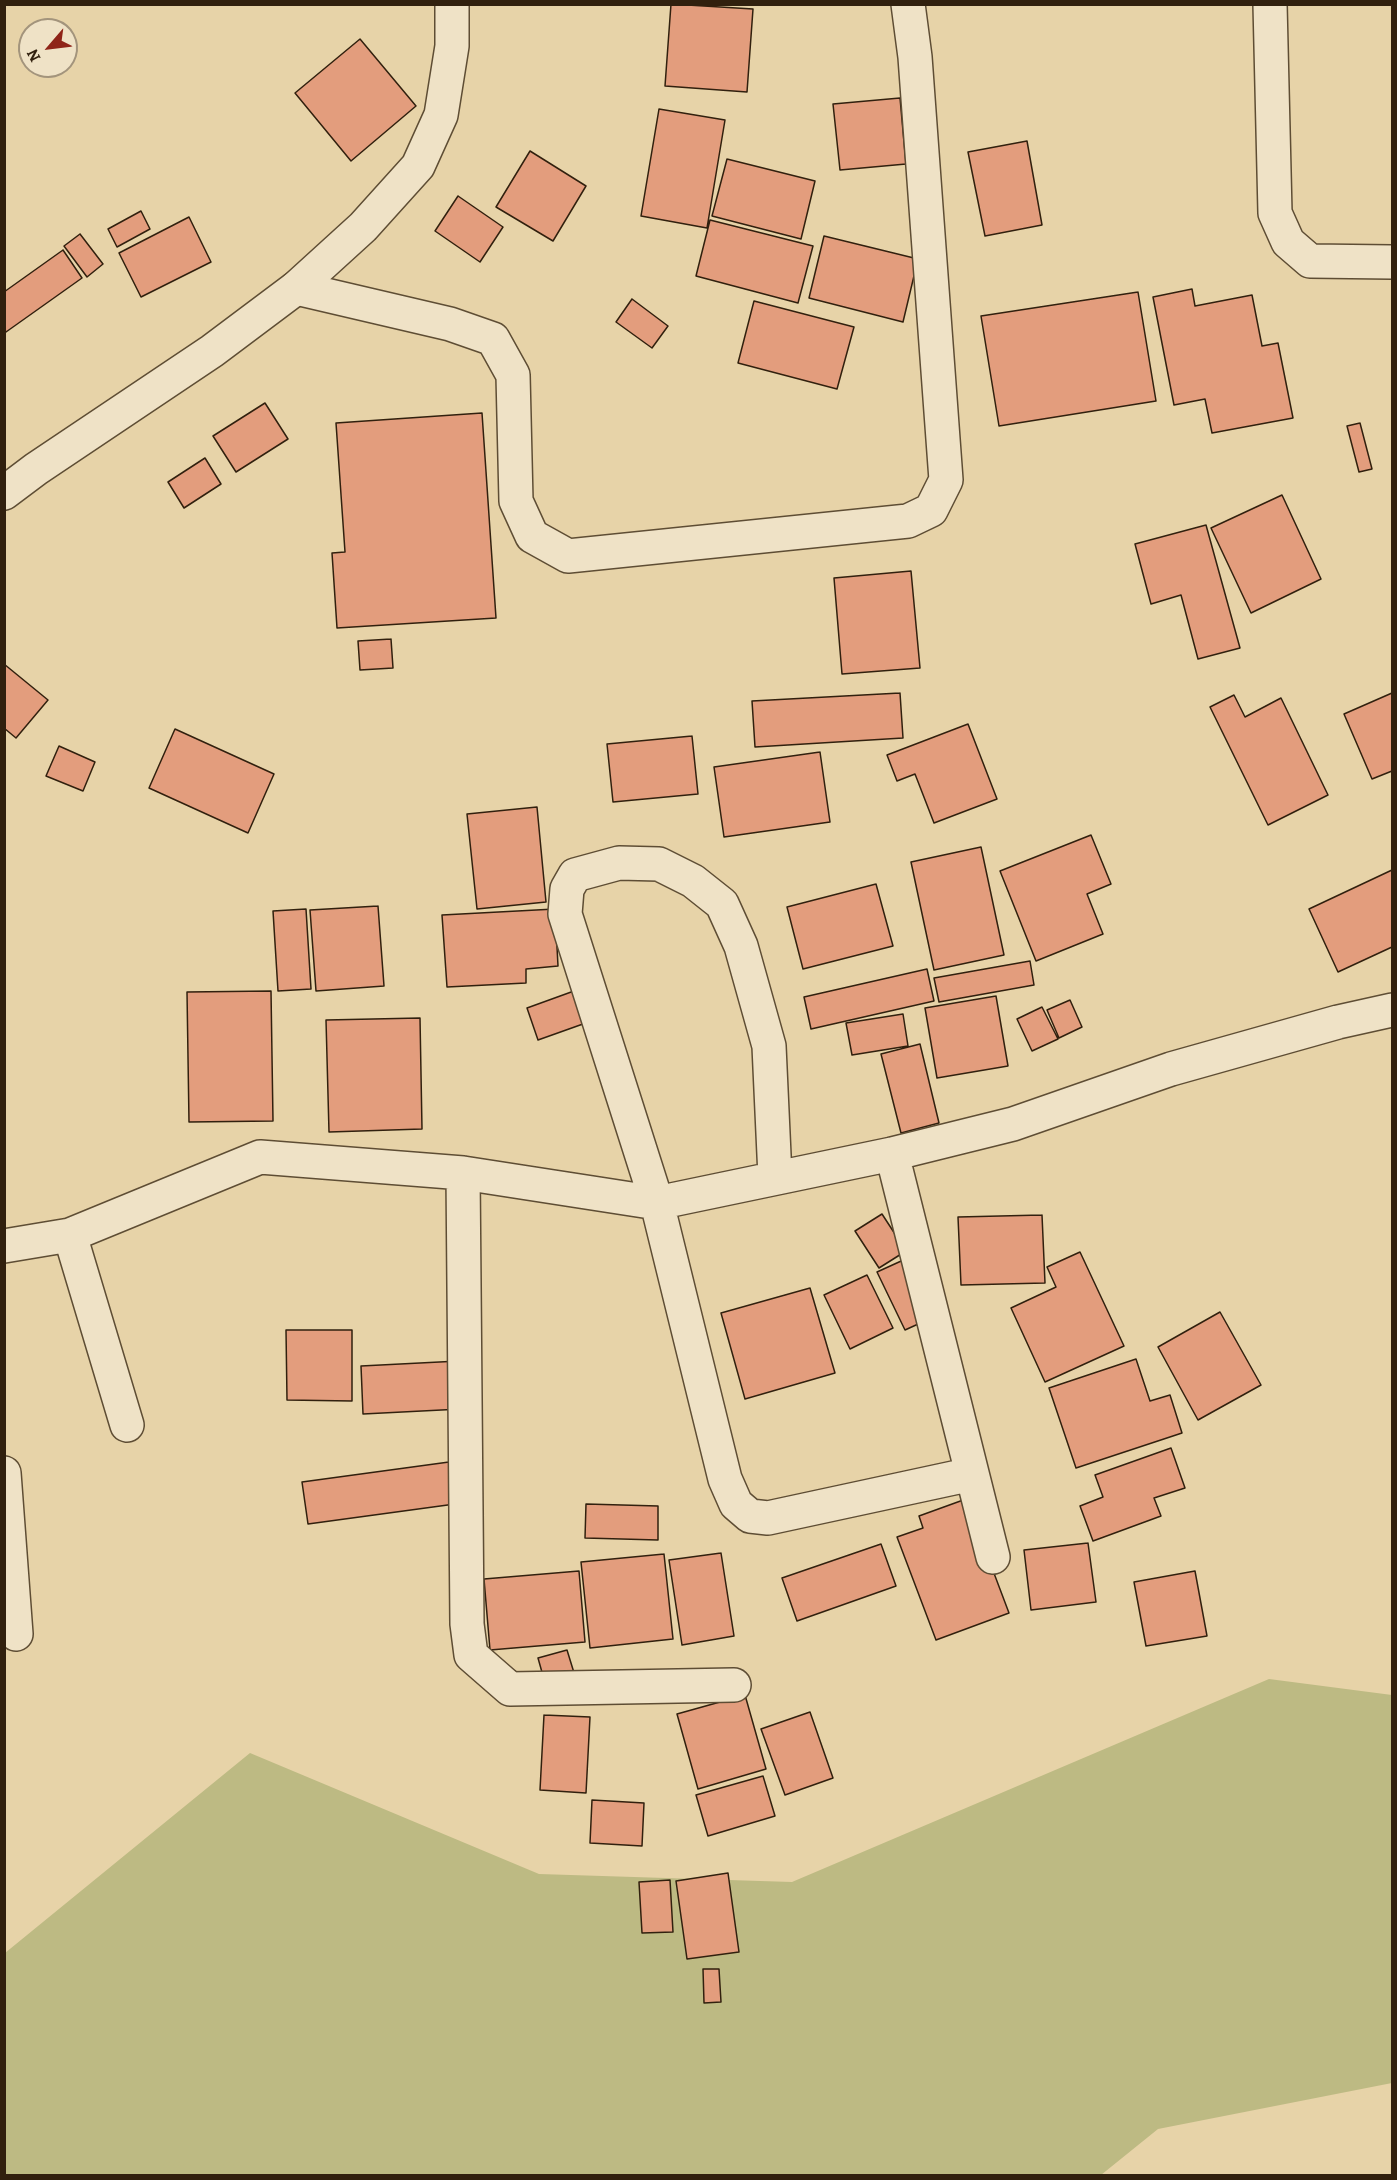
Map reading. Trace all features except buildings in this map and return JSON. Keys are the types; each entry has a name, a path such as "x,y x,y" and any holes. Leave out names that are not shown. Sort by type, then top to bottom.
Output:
{"street":[{"path":"4,493 212,351 296,288 363,227 418,166 441,115 452,46 452,4"},
{"path":"296,288 450,324 493,339 513,375 516,501 532,536 568,556 908,521 931,510 946,480 915,57 908,4"},
{"path":"1270,4 1275,213 1288,242 1310,261 1392,262"},
{"path":"775,1177 769,1046 741,946 722,904 693,881 659,864 619,863 575,875 567,889 565,914 657,1203 725,1479 736,1504 750,1516 768,1518 972,1474"},
{"path":"4,1246 70,1234 260,1157 463,1173 657,1203 891,1154 1013,1124 1171,1069 1338,1022 1392,1010"},
{"path":"891,1154 993,1557"},
{"path":"463,1173 466,1624 471,1655 510,1689 735,1685"},
{"path":"70,1234 127,1425"},
{"path":"4,1473 16,1634"}],"shaded area":[{"path":"1269,1679 1392,1695 1392,2083 1158,2129 1101,2175 5,2176 5,1953 250,1753 539,1874 792,1882"}]}
